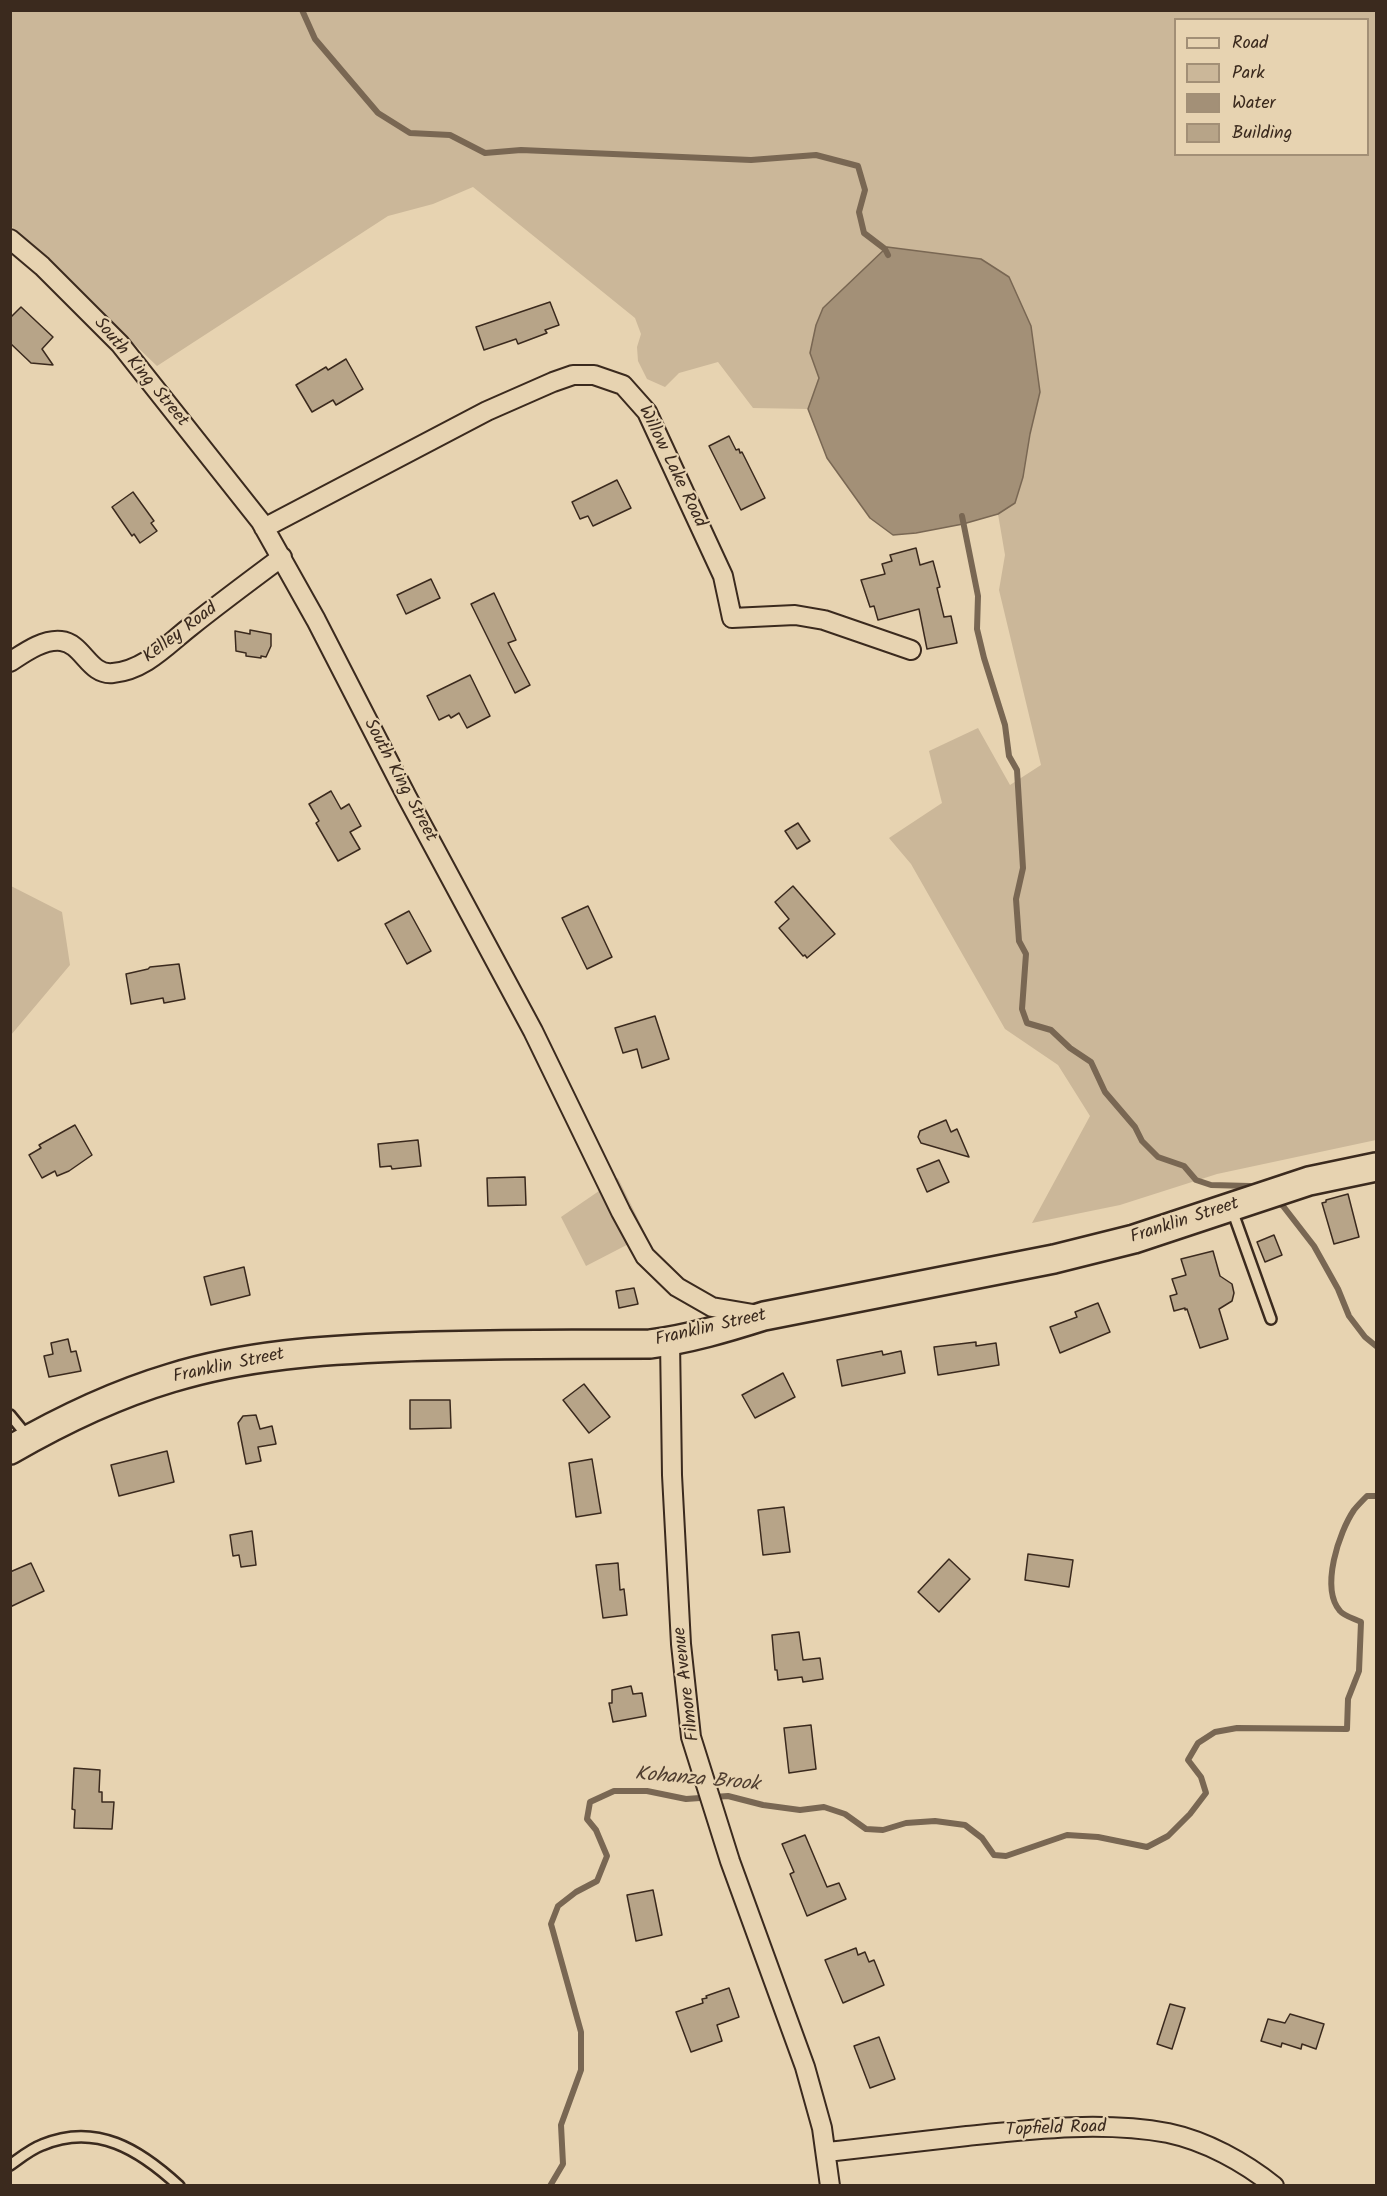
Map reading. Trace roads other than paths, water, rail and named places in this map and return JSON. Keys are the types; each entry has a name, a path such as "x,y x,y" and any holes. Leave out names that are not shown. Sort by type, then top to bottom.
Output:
{"main road":[{"name":"Franklin Street","path":"20,1445 71,1416 105,1401 172,1377 267,1356 348,1349 650,1344 670,1341 719,1330 764,1316 1054,1259 1134,1239 1309,1181 1377,1167"}],"street":[{"name":"South King Street","path":"10,239 42,266 120,344 264,528 316,620 406,797 533,1031 621,1212 645,1256 677,1287 712,1307 764,1316"},
{"name":"Willow Lake Road","path":"264,528 487,411 573,375 594,375 623,385 647,412 723,576 732,618 795,615 824,620 911,650"},
{"name":"Kelley Road","path":"10,662 29,650 60,641 78,649 101,672 111,674 136,668 165,649 282,557"},
{"name":"Filmore Avenue","path":"670,1341 672,1475 682,1654 691,1737 730,1861 805,2067 827,2152 830,2186"},
{"name":"Topfield Road","path":"827,2152 1016,2131 1071,2127 1114,2128 1169,2134 1207,2145 1274,2186"}],"lane":[{"path":"1231,1208 1271,1319"},
{"path":"10,1415 20,1445"},
{"path":"10,2165 42,2145 80,2135 112,2140 154,2163 179,2186"}],"water":[{"path":"887,247 981,259 1009,277 1031,326 1040,392 1023,477 1015,503 998,514 963,524 893,535 870,518 827,458 808,409 819,378 810,353 816,325 823,308"}],"waterway":[{"path":"302,10 315,39 378,113 410,133 450,135 485,153 521,150 751,160 816,155 858,166 865,190 859,212 864,233 885,249 888,255"},
{"path":"962,516 978,596 977,629 1005,725 1009,756 1017,770 1023,868 1016,899 1019,941 1026,954 1022,1009 1027,1023 1051,1030 1070,1048 1091,1062 1105,1092 1135,1127 1142,1141 1158,1157 1184,1166 1196,1180 1211,1185 1250,1186 1256,1190"},
{"path":"1275,1201 1283,1206 1314,1246 1338,1289 1349,1316 1365,1337 1376,1346"},
{"name":"Kohanza Brook","path":"550,2186 563,2164 561,2125 581,2070 581,2032 551,1924 558,1906 576,1892 597,1881 607,1856 596,1830 587,1819 590,1802 614,1791 647,1791 686,1799 728,1796 763,1805 800,1810 824,1807 845,1814 866,1829 883,1830 906,1823 935,1821 965,1825 982,1838 994,1855 1006,1856 1067,1835 1098,1837 1147,1847 1168,1836 1190,1814 1206,1793 1201,1777 1188,1760 1198,1743 1215,1732 1237,1728 1347,1729 1348,1699 1359,1671 1361,1622 1340,1611 1334,1601 1332,1575 1338,1546 1348,1520 1367,1496 1376,1496"}]}
